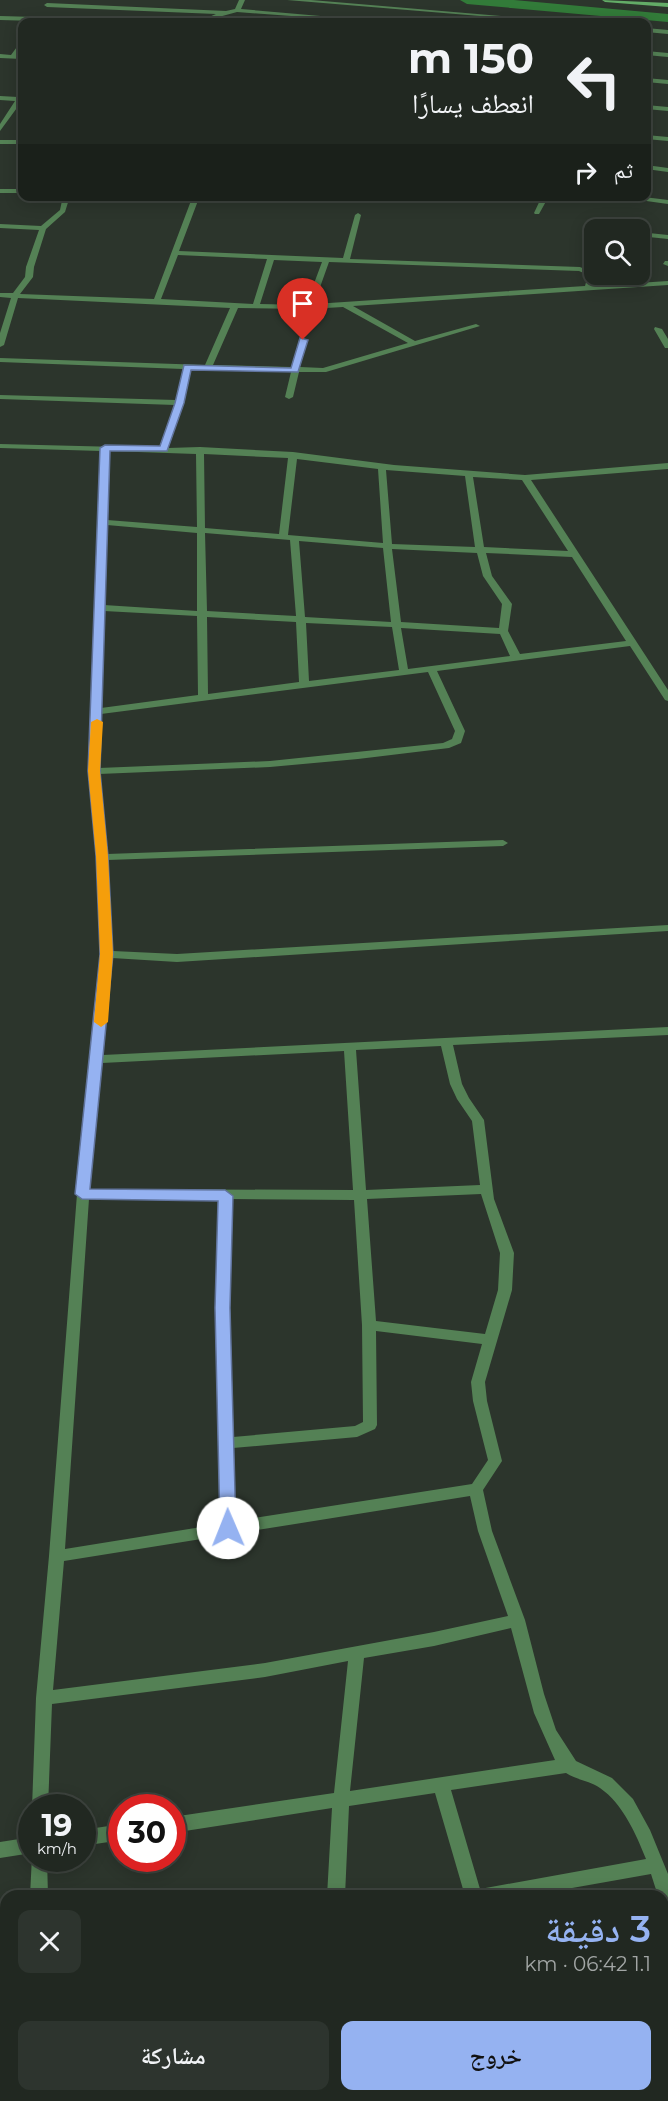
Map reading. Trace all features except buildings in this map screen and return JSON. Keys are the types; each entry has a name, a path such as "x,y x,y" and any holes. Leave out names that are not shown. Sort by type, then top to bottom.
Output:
{"main road":[{"path":"605,0 668,4"},
{"path":"645,0 668,4"}],"street":[{"path":"237,10 242,0"},
{"path":"290,0 517,18"},
{"path":"37,18 49,2 228,13"},
{"path":"151,16 154,9"},
{"path":"212,18 237,10 337,18"},
{"path":"0,18 18,20"},
{"path":"651,30 668,32"},
{"path":"13,57 18,49"},
{"path":"651,54 668,56"},
{"path":"0,56 18,57"},
{"path":"651,80 668,82"},
{"path":"0,98 18,98"},
{"path":"0,129 18,104"},
{"path":"651,107 668,109"},
{"path":"651,137 668,139"},
{"path":"0,142 18,142"},
{"path":"651,168 668,170"},
{"path":"0,191 18,191"},
{"path":"651,200 668,202"},
{"path":"0,345 15,296 29,277 43,228 63,210 66,201"},
{"path":"157,300 194,201"},
{"path":"537,213 543,201"},
{"path":"346,261 358,215"},
{"path":"0,226 43,228"},
{"path":"650,235 668,237"},
{"path":"174,253 580,269 591,274 588,288"},
{"path":"256,306 271,257"},
{"path":"309,306 326,260"},
{"path":"0,295 109,301 157,300 236,306 309,306 668,283"},
{"path":"344,304 415,344"},
{"path":"208,367 236,306"},
{"path":"0,360 323,370 476,326"},
{"path":"658,329 668,346"},
{"path":"289,397 303,340"},
{"path":"163,449 180,403 187,367"},
{"path":"0,397 180,403"},
{"path":"0,446 200,450 294,455 469,475 525,478 668,466"},
{"path":"41,1794 44,1698 57,1556 82,1194 107,954 102,856 94,771 98,711 105,448"},
{"path":"200,450 203,697"},
{"path":"294,455 288,539 302,620 304,684"},
{"path":"382,466 395,625 404,672"},
{"path":"469,475 480,549 488,576 507,604 503,631 516,657"},
{"path":"525,478 668,698"},
{"path":"104,522 387,546 573,554"},
{"path":"101,608 503,631"},
{"path":"98,711 632,643"},
{"path":"94,771 213,768 445,746 457,741 460,731 432,668"},
{"path":"102,856 503,843"},
{"path":"107,954 177,958 668,928"},
{"path":"97,1059 668,1031"},
{"path":"446,1043 456,1084 463,1099 478,1120 486,1189 507,1253 505,1290 480,1370 478,1390 495,1461 476,1489 485,1531 517,1620 548,1732 568,1765 607,1784 621,1797 641,1830 665,1890"},
{"path":"226,1443 357,1431 368,1427 371,1421 369,1325 350,1046"},
{"path":"82,1194 359,1195 486,1189"},
{"path":"225,1196 223,1308 228,1528"},
{"path":"369,1325 490,1340"},
{"path":"57,1556 476,1489"},
{"path":"44,1698 189,1681 357,1654 517,1620"},
{"path":"336,1890 341,1800 357,1654"},
{"path":"186,1823 568,1765"},
{"path":"441,1785 472,1890"},
{"path":"0,1850 18,1847"},
{"path":"516,1890 655,1865"},
{"path":"39,1872 39,1890"}],"waterway":[{"path":"467,0 668,18"}],"slow traffic":[{"path":"97,722 94,771 102,856 107,954 101,1022"}],"route":[{"path":"228,1528 223,1308 225,1196 82,1194 107,954 102,856 94,771 98,711 105,448 163,449 180,403 187,367 295,370 303,340"}]}
